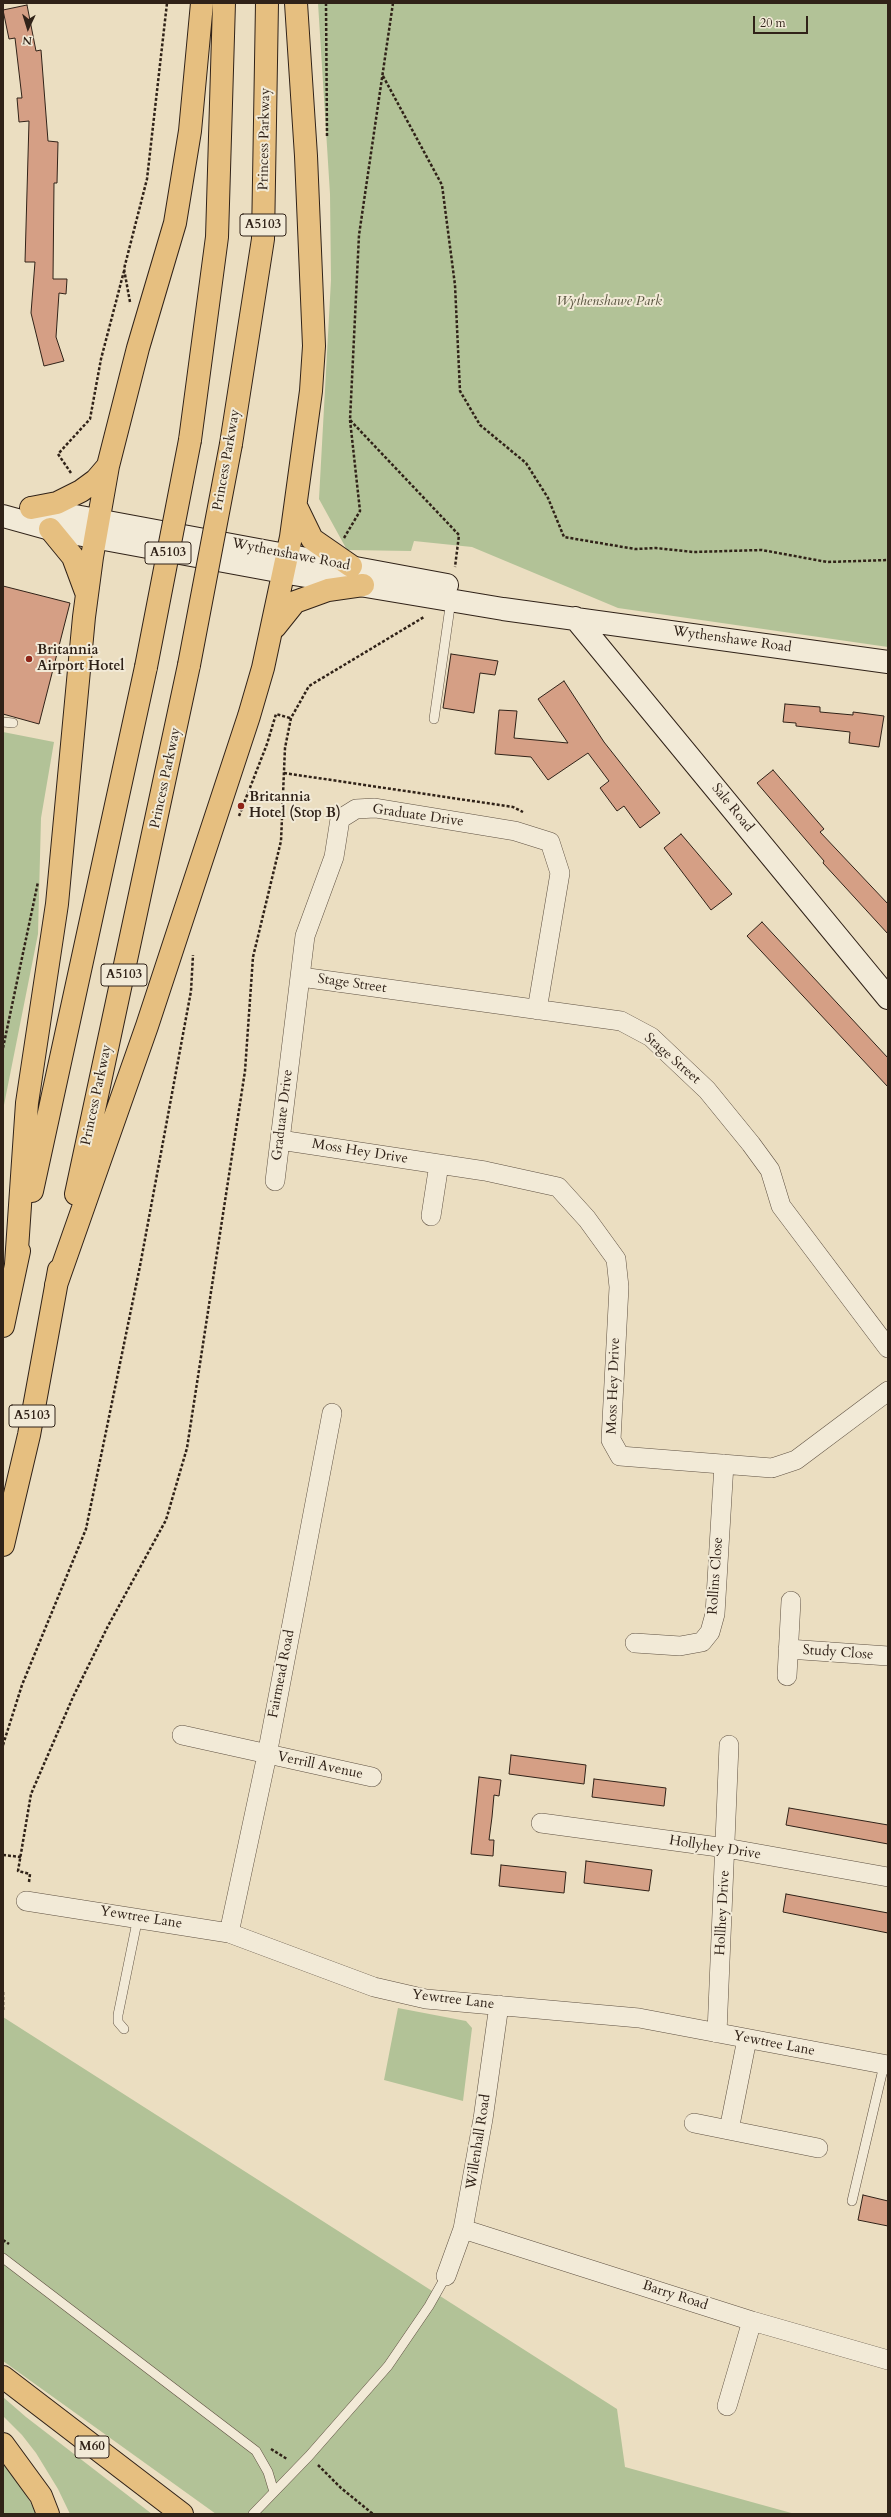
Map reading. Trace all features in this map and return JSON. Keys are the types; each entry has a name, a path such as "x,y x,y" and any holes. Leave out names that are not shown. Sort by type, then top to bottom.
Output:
{"highway":[{"path":"16,1264 27,1103 57,904 87,597 108,466 138,348 175,223 190,131 202,3"},
{"name":"A5103","path":"3,1326 146,667 190,440 217,237 224,3"},
{"name":"Princess Parkway","path":"3,1545 29,1435 56,1285 189,665 231,444 263,239 267,3"},
{"path":"56,1285 147,1026 249,716 270,634 296,506 311,391 314,346 306,156 296,3"},
{"path":"31,508 57,503 81,492 96,480 108,466"},
{"path":"296,506 312,538 342,561"},
{"path":"50,529 73,557 83,578 87,597"},
{"path":"270,634 295,602 328,590 363,585"},
{"name":"M60","path":"3,2377 182,2514"},
{"path":"3,2444 41,2496 48,2514"}],"main road":[{"name":"Wythenshawe Road","path":"3,506 31,508 98,529 285,563 363,585 452,593"},
{"name":"Wythenshawe Road","path":"3,516 50,529 98,529"},
{"name":"Wythenshawe Road","path":"285,563 342,561 452,593 575,618 888,662"},
{"name":"Sale Road","path":"575,618 888,998"}],"street":[{"name":"Graduate Drive","path":"274,1181 305,936 334,857 340,819 356,809 375,808 515,831 550,842 560,873 537,1010"},
{"name":"Stage Street","path":"301,977 621,1021 651,1037 707,1090 770,1170 781,1206 888,1348"},
{"name":"Moss Hey Drive","path":"280,1140 439,1164 558,1187 587,1218 616,1259 619,1287 611,1440 620,1456 772,1468 796,1460 888,1391"},
{"path":"431,1216 439,1164"},
{"name":"Fairmead Road","path":"229,1933 267,1755 332,1414"},
{"name":"Rollins Close","path":"635,1643 680,1646 702,1642 710,1632 715,1614 724,1464"},
{"name":"Study Close","path":"787,1676 791,1601"},
{"name":"Study Close","path":"788,1649 888,1656"},
{"name":"Verrill Avenue","path":"182,1735 372,1777"},
{"name":"Hollhey Drive","path":"716,2033 726,1848 729,1745"},
{"name":"Hollyhey Drive","path":"541,1823 726,1848 888,1878"},
{"name":"Yewtree Lane","path":"26,1901 138,1917 229,1933 374,1987 426,1999 639,2018 886,2065"},
{"name":"Willenhall Road","path":"446,2276 463,2229 483,2119 499,2005"},
{"path":"729,2130 748,2039"},
{"path":"694,2123 818,2148"},
{"name":"Barry Road","path":"463,2229 752,2321 888,2360"},
{"path":"727,2406 752,2321"}],"lane":[{"path":"434,719 452,593"},
{"path":"3,722 13,723"},
{"path":"124,2030 118,2022 118,2015 138,1917"},
{"path":"852,2201 886,2065"},
{"path":"3,2258 256,2451 268,2472 274,2492"},
{"path":"252,2514 309,2456 388,2366 429,2306 446,2276"}],"path":[{"path":"73,477 58,454 90,419 101,359 147,179 167,3"},
{"path":"342,561 360,511 350,420 359,235 393,3"},
{"path":"383,76 442,185 455,285 460,391 480,424 526,463 548,498 564,537 635,549 656,548 693,552 762,550 827,562 888,560"},
{"path":"124,269 131,308"},
{"path":"26,1901 30,1874 18,1871 31,1794 72,1697 108,1626 166,1520 187,1448 245,1071 253,957 281,841 285,748 290,718 309,686 452,593 459,535 350,420"},
{"path":"3,1048 39,880"},
{"path":"3,1745 22,1685 86,1529 140,1266 191,991 193,953"},
{"path":"3,1855 21,1857"},
{"path":"3,1992 3,2010"},
{"path":"309,2456 341,2488 372,2514"}],"green space":[{"name":"Wythenshawe Park","path":"318,3 888,3 888,647 618,608 472,547 414,541 411,551 347,550 319,499 331,280 330,194"},
{"path":"3,732 54,742 41,818 38,934 3,1110"},
{"path":"398,2008 466,2021 472,2028 463,2101 384,2080"},
{"path":"3,2017 617,2409 625,2467 795,2514 216,2514 3,2361"},
{"path":"3,2397 26,2417 152,2514 70,2514 58,2489 36,2453 22,2435 3,2416"},
{"path":"3,2460 17,2479 37,2514 3,2514"}],"building":[{"path":"27,5 36,51 41,50 48,141 58,142 57,183 54,183 53,279 67,279 66,294 59,293 56,337 64,361 44,366 31,313 35,262 25,262 29,121 19,122 17,98 22,98 15,38 9,39 3,10"},
{"name":"Britannia Airport Hotel","path":"3,586 70,603 39,724 3,714"},
{"path":"451,654 498,661 495,675 480,673 474,713 443,708"},
{"path":"564,681 604,742 660,813 640,828 624,806 617,811 600,788 609,781 588,753 548,780 531,757 495,754 499,710 517,711 514,738 568,743 538,699"},
{"path":"785,704 820,707 820,712 853,715 853,712 884,716 879,747 849,743 850,732 796,726 796,723 783,722"},
{"path":"773,770 824,829 820,832 888,904 888,934 823,863 824,861 757,783"},
{"path":"681,834 732,894 711,910 664,848"},
{"path":"762,922 888,1058 888,1087 747,936"},
{"path":"511,1755 586,1765 584,1784 509,1774"},
{"path":"479,1777 501,1780 499,1796 494,1795 489,1840 494,1840 493,1856 471,1854"},
{"path":"594,1779 666,1788 664,1806 592,1797"},
{"path":"789,1808 888,1825 888,1844 786,1825"},
{"path":"586,1861 652,1870 649,1891 584,1883"},
{"path":"501,1865 566,1872 564,1893 499,1886"},
{"path":"786,1894 888,1913 888,1933 783,1912"},
{"path":"863,2195 888,2201 888,2226 858,2220"}],"place":[{"name":"Britannia Airport Hotel","path":"29,659"},
{"name":"Britannia Hotel (Stop B)","path":"241,806"}]}
